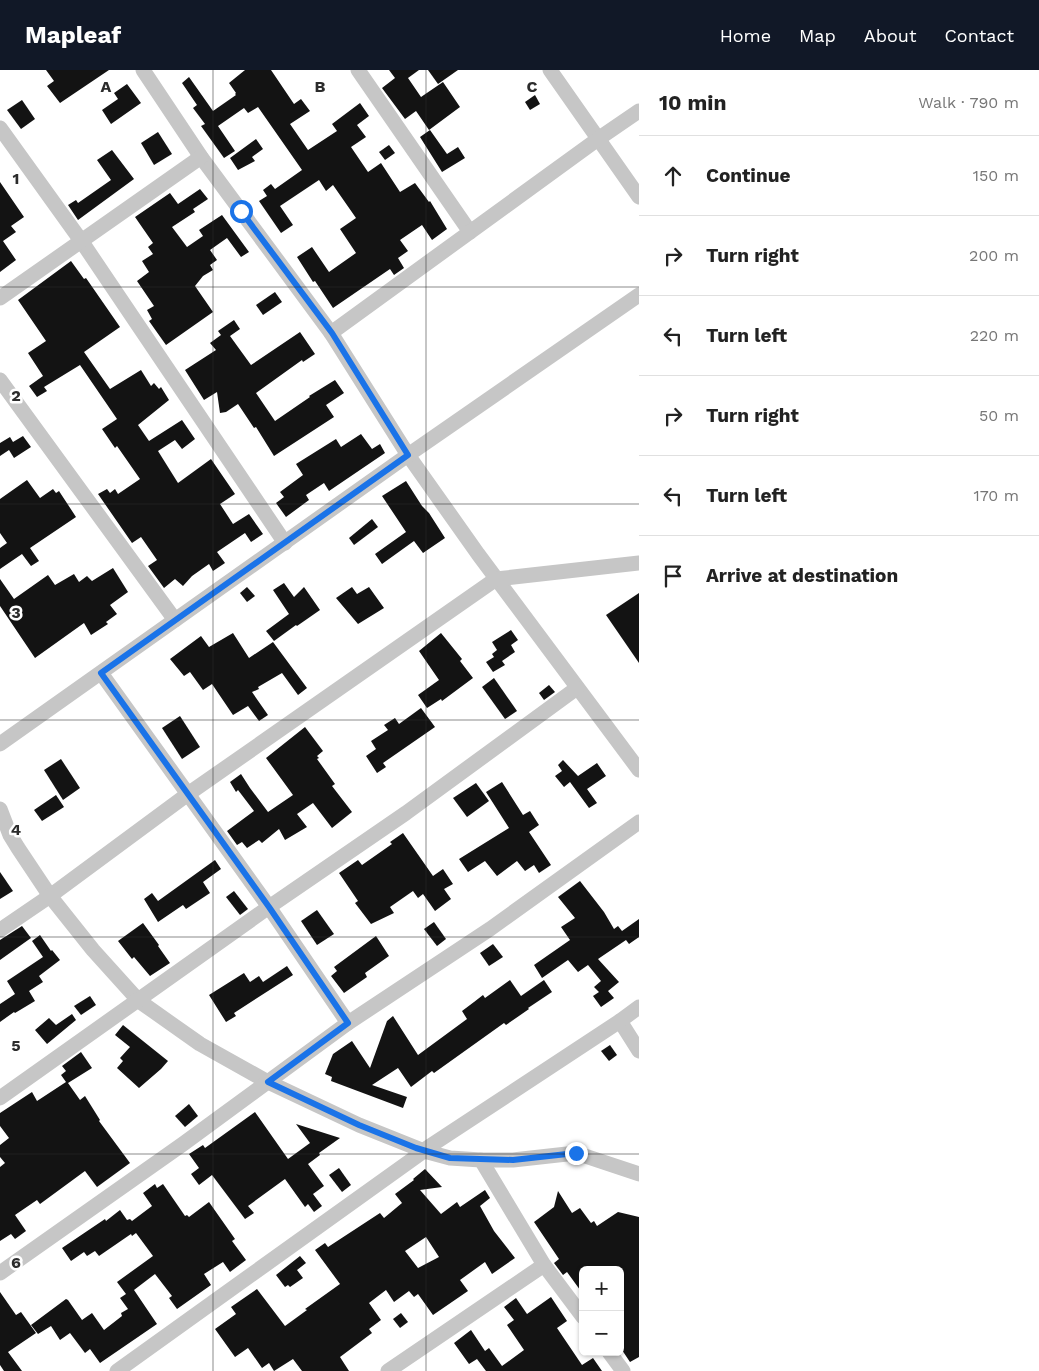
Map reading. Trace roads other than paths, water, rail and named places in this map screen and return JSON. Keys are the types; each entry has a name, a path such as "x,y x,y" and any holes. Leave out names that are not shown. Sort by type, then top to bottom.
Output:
{"street":[{"path":"144,70 201,157 332,333 408,455 496,579 639,770"},
{"path":"358,70 470,232"},
{"path":"550,70 639,197"},
{"path":"332,333 598,138 639,111"},
{"path":"0,128 82,242 285,543"},
{"path":"0,298 201,157"},
{"path":"0,744 408,455 639,295"},
{"path":"0,380 175,620"},
{"path":"0,930 50,896 188,794 496,579 639,564"},
{"path":"101,673 269,907 348,1023"},
{"path":"0,1098 269,907 406,813 577,688"},
{"path":"0,809 10,835 50,896 93,950 138,1000 200,1044 268,1082 359,1125 424,1151 450,1158 481,1160 513,1160 576,1153 639,1174"},
{"path":"0,1273 348,1023 490,929 639,822"},
{"path":"117,1371 424,1151 639,1007"},
{"path":"620,1021 639,1051"},
{"path":"481,1160 544,1265 579,1312"},
{"path":"388,1371 544,1265"},
{"path":"612,1356 623,1371"}]}
